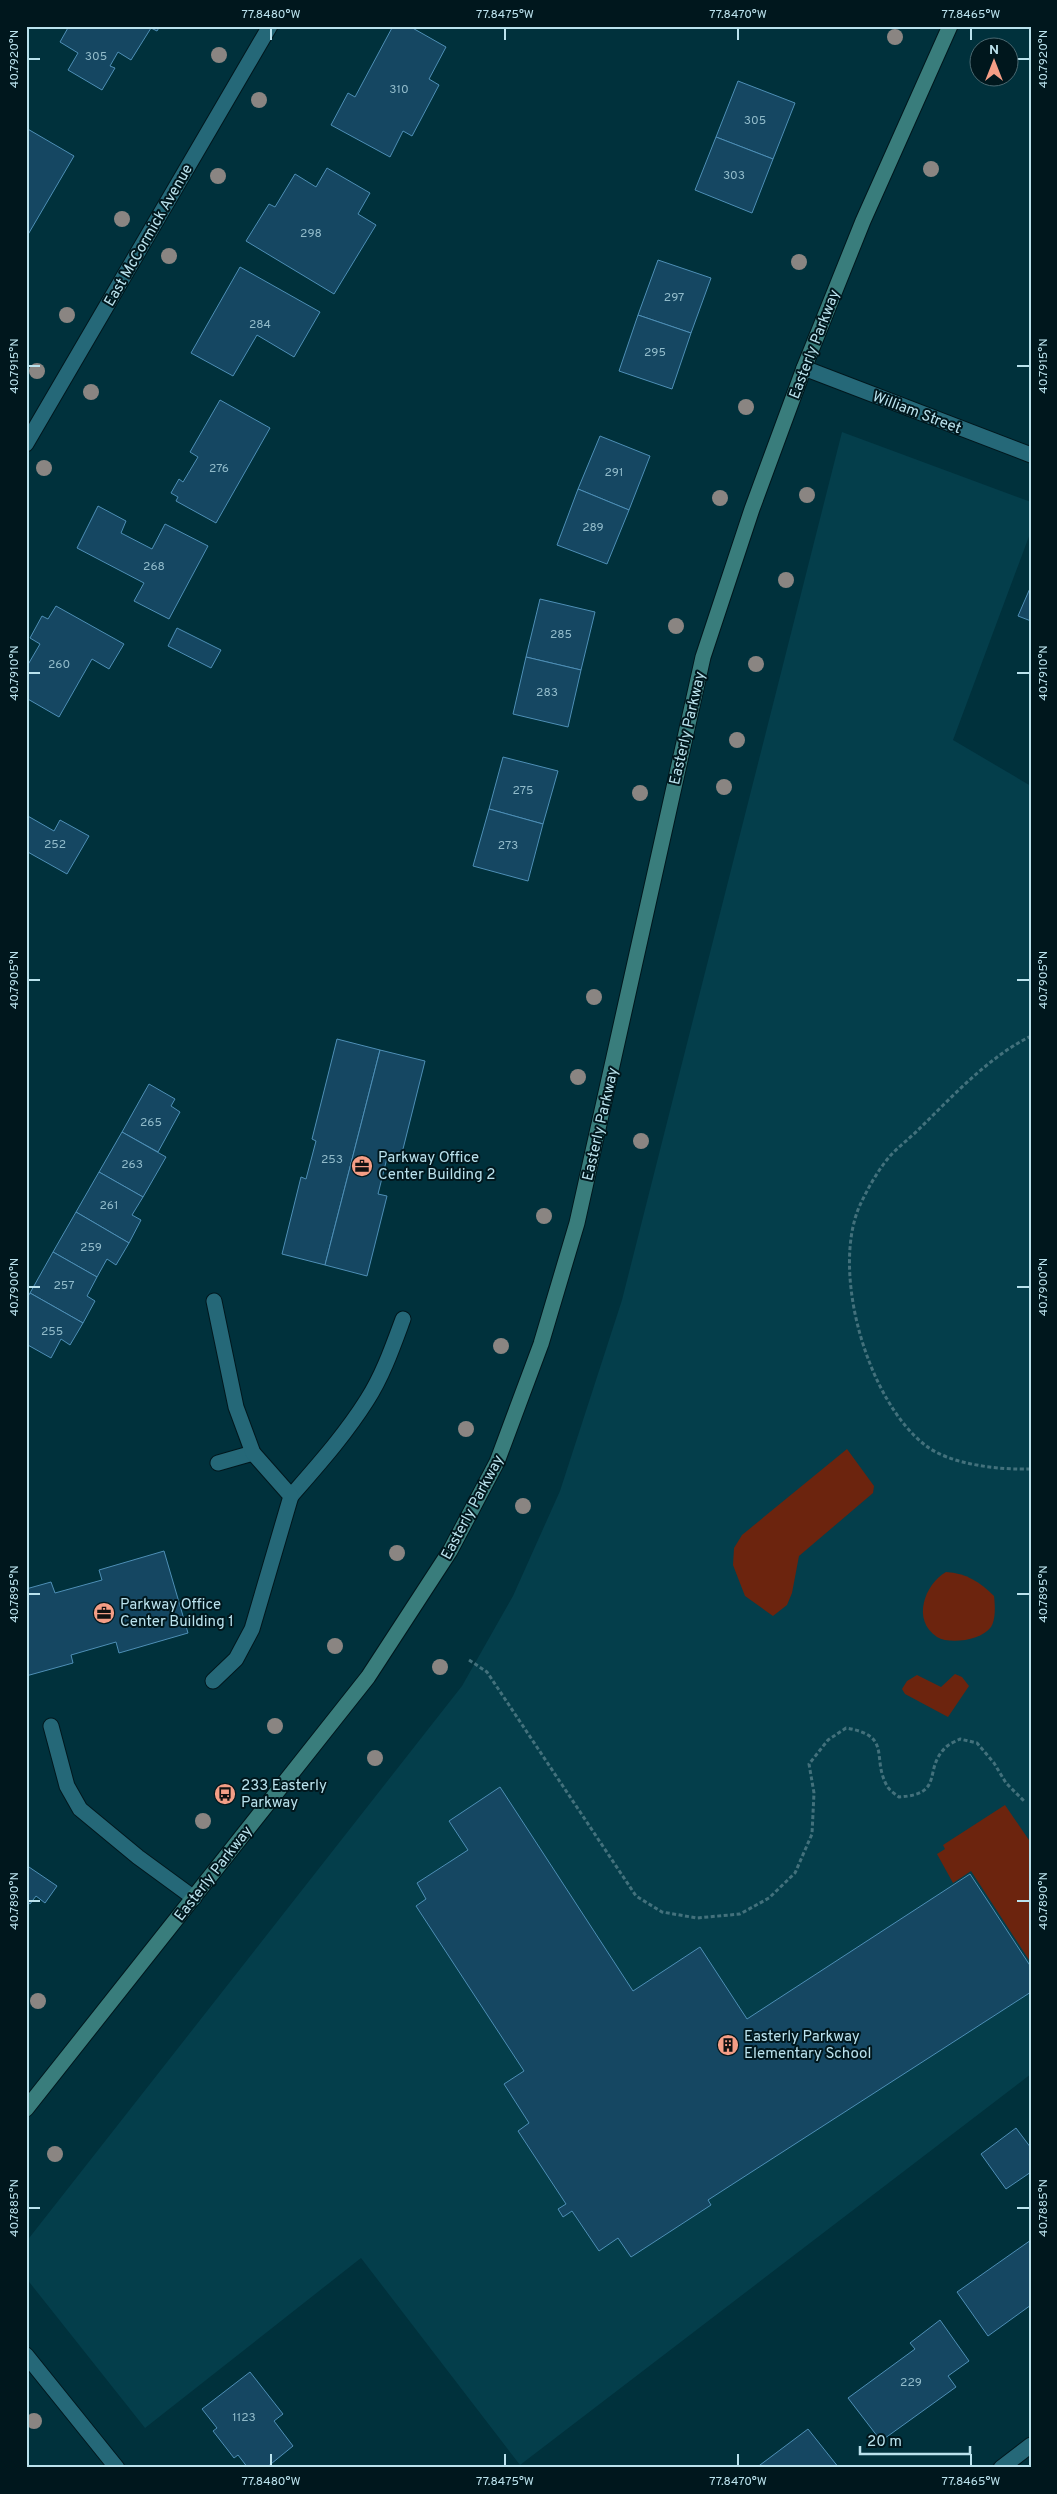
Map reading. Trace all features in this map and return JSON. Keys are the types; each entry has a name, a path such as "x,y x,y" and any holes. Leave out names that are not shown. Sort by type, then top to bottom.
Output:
{"main road":[{"name":"Easterly Parkway","path":"26,2109 368,1676 405,1622 467,1521 497,1462 514,1422 552,1306 587,1182 703,658 752,509 804,368 863,221 950,26"}],"street":[{"name":"East McCormick Avenue","path":"26,444 270,26"},
{"name":"William Street","path":"804,368 1031,455"},
{"path":"214,1302 236,1407 253,1453 291,1496"},
{"path":"213,1681 236,1659 252,1629 291,1496 340,1440 368,1398 390,1354 404,1319"},
{"path":"218,1463 253,1453"},
{"path":"51,1726 67,1786 80,1809 138,1857 194,1898"},
{"path":"26,2355 117,2468"},
{"path":"1001,2468 1031,2445"}],"path":[{"path":"1031,1036 969,1082 890,1156 859,1206 850,1247 850,1274 859,1327 869,1358 882,1390 901,1422 926,1446 951,1458 980,1465 1031,1469"},
{"path":"469,1660 486,1672 636,1896 662,1912 698,1918 740,1914 769,1898 795,1873 812,1834 814,1793 809,1764 828,1740 846,1728 864,1731 878,1745 887,1787 898,1798 917,1796 929,1786 935,1766 946,1747 960,1739 977,1743 994,1763 1006,1783 1024,1802"}],"shaded area":[{"path":"842,432 1031,502 1031,531 953,740 1031,786 1031,2074 520,2465 361,2258 145,2428 26,2278 26,2242 462,1686 513,1596 560,1491 622,1300"},
{"path":"847,1449 874,1486 873,1493 799,1556 792,1593 787,1605 773,1616 745,1596 733,1565 734,1548 742,1535"},
{"path":"946,1572 960,1574 972,1579 994,1596 994,1620 991,1627 981,1635 966,1640 950,1641 937,1637 929,1630 924,1621 923,1612 927,1593 932,1585"},
{"path":"955,1674 962,1677 969,1686 948,1717 905,1694 902,1689 907,1681 917,1675 941,1687"},
{"path":"1005,1805 1031,1843 1031,1963 971,1871 953,1883 937,1854 945,1849 943,1845"}],"building":[{"path":"69,26 160,26 157,31 151,28 131,60 118,52 110,66 115,68 102,90 68,70 78,53 60,42"},
{"path":"393,26 409,26 446,47 429,79 439,85 412,136 403,131 390,157 331,125 348,93 355,97"},
{"path":"738,81 795,103 773,159 716,137"},
{"path":"26,128 74,156 26,238"},
{"path":"716,137 773,159 752,213 695,190"},
{"path":"327,168 370,193 358,214 376,225 334,294 246,241 269,204 275,207 295,174 316,187"},
{"path":"658,260 711,278 691,333 638,315"},
{"path":"240,267 320,312 294,357 257,335 233,376 191,353"},
{"path":"638,315 691,333 672,389 619,371"},
{"path":"220,400 270,428 216,523 176,501 178,497 171,493 179,479 183,482 198,457 190,452"},
{"path":"600,436 650,456 629,510 578,489"},
{"path":"578,489 629,510 607,564 557,545"},
{"path":"98,506 126,521 121,533 152,549 165,524 208,546 169,619 134,601 144,583 77,548"},
{"path":"1031,586 1031,621 1018,616"},
{"path":"540,599 595,612 581,670 526,657"},
{"path":"56,606 124,644 109,669 92,659 59,717 26,698 26,668 40,644 30,638 42,616 48,619"},
{"path":"177,628 221,650 211,668 168,646"},
{"path":"526,657 581,670 568,727 513,714"},
{"path":"503,757 558,771 543,824 489,809"},
{"path":"489,809 543,824 528,881 473,866"},
{"path":"26,815 54,831 60,820 89,836 67,874 26,851"},
{"path":"337,1039 380,1050 325,1265 282,1254 301,1177 306,1179 316,1141 312,1139"},
{"path":"380,1050 425,1061 400,1161 387,1158 378,1194 387,1196 367,1276 325,1265"},
{"path":"149,1084 175,1099 171,1106 180,1112 158,1152 122,1132"},
{"path":"122,1132 166,1157 143,1197 99,1172"},
{"path":"99,1172 143,1197 132,1215 141,1220 129,1243 76,1212"},
{"path":"76,1212 129,1243 116,1265 107,1259 97,1277 53,1252"},
{"path":"53,1252 97,1277 87,1296 95,1301 83,1323 30,1293"},
{"path":"30,1293 83,1323 70,1345 61,1339 51,1358 26,1344 26,1300"},
{"name":"Parkway Office Center Building 1","path":"164,1551 188,1633 119,1653 116,1642 71,1655 73,1663 26,1676 26,1589 51,1582 55,1593 102,1580 99,1570"},
{"name":"Easterly Parkway Elementary School","path":"500,1787 633,1991 700,1947 747,2019 970,1874 1031,1967 1031,1992 708,2200 711,2205 631,2257 618,2238 599,2251 572,2211 563,2217 558,2209 566,2204 518,2131 529,2123 504,2084 524,2071 416,1906 426,1899 417,1883 468,1850 449,1821"},
{"path":"26,1865 57,1886 45,1903 36,1896 30,1904 26,1901"},
{"path":"1016,2128 1031,2148 1031,2172 1006,2189 981,2154"},
{"path":"1031,2240 1031,2305 988,2336 957,2292"},
{"path":"940,2320 969,2361 948,2376 956,2387 881,2441 848,2398 915,2349 910,2343"},
{"path":"250,2372 283,2414 274,2421 293,2446 266,2468 248,2468 238,2455 234,2458 213,2431 217,2428 202,2409"},
{"path":"808,2429 839,2468 756,2468"}],"place":[{"name":"Parkway Office Center Building 2","path":"362,1166"},
{"name":"Parkway Office Center Building 1","path":"104,1613"},
{"name":"233 Easterly Parkway","path":"225,1794"},
{"name":"Easterly Parkway Elementary School","path":"728,2045"}]}
